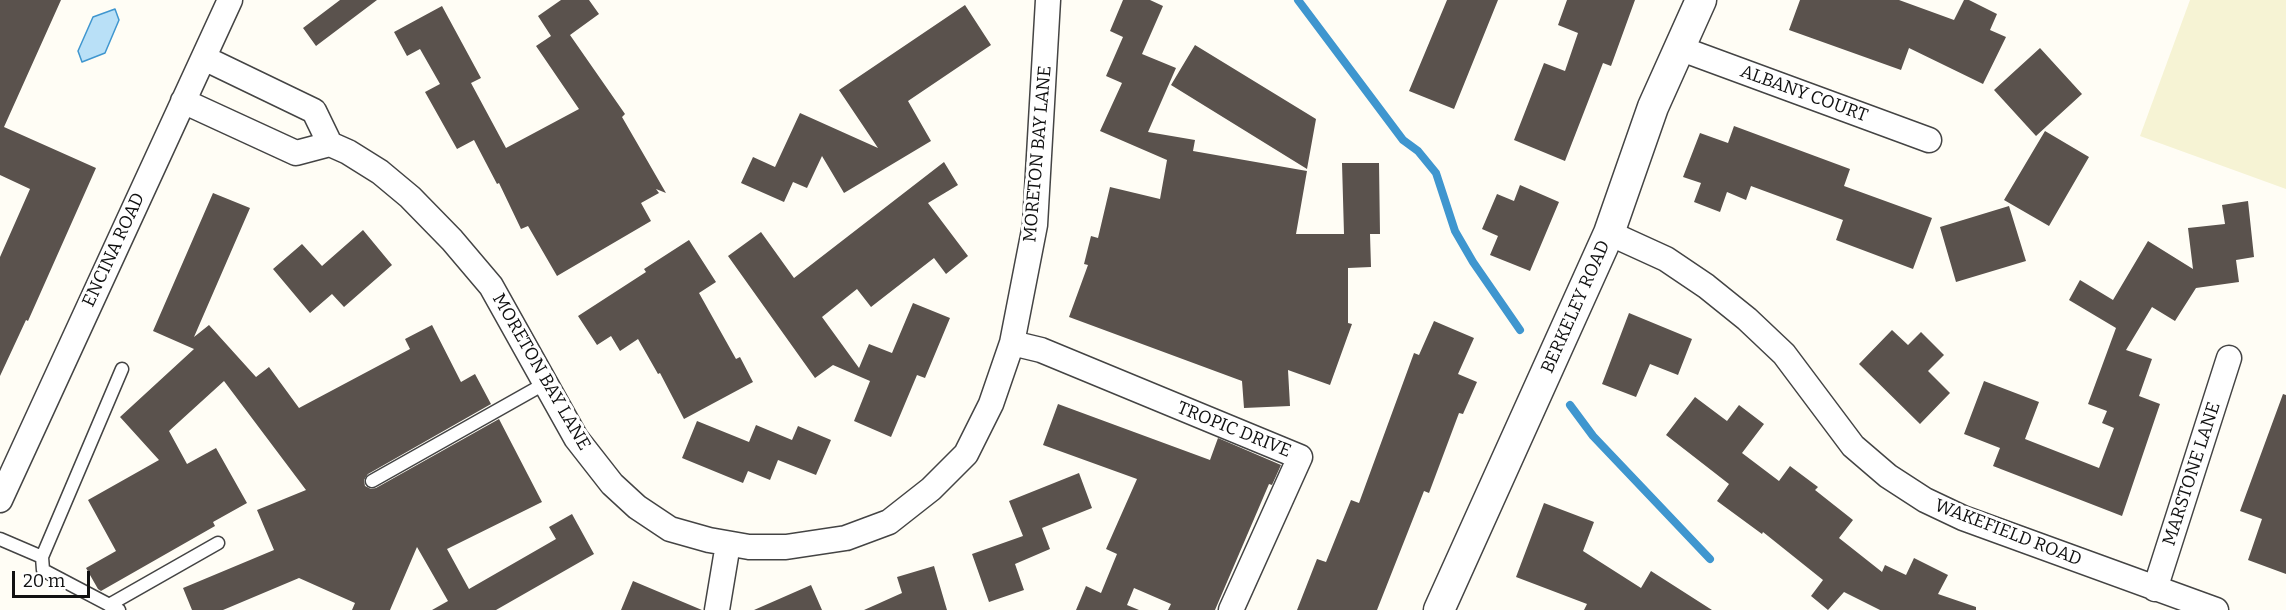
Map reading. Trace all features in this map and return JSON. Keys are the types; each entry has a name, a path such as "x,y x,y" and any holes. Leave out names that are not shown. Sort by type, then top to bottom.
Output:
{"street":[{"name":"ENCINA ROAD","path":"0,500 230,0"},
{"name":"MORETON BAY LANE","path":"330,144 348,152 380,172 410,197 452,240 491,286 576,438 612,484 637,507 670,529 728,544 749,547 796,546 846,538 889,522 931,489 966,454 991,404 1012,343 1035,225 1048,0"},
{"name":"BERKELEY ROAD","path":"1446,608 1609,234 1653,107 1701,0"},
{"name":"ALBANY COURT","path":"1679,48 1929,140"},
{"path":"183,101 296,153 330,144 314,111 204,58"},
{"name":"WAKEFIELD ROAD","path":"1609,234 1666,259 1707,286 1747,319 1784,354 1853,446 1888,476 1925,500 1964,518 2155,590 2216,610"},
{"name":"TROPIC DRIVE","path":"1012,343 1041,350 1300,457 1231,610"},
{"name":"MARSTONE LANE","path":"2155,590 2229,358"},
{"path":"717,610 728,544"}],"lane":[{"path":"122,369 42,557 44,570 114,608 218,543"},
{"path":"372,481 544,384"},
{"path":"0,539 42,557"}],"shaded area":[{"path":"2190,0 2286,0 2286,189 2140,136"}],"water":[{"path":"115,9 119,20 105,53 82,62 78,51 93,17"}],"building":[{"path":"0,0 61,0 4,127 96,168 28,321 26,320 0,376 0,257 30,189 0,175"},
{"path":"340,0 377,0 316,46 303,28"},
{"path":"561,0 589,0 599,14 570,35 625,114 622,117 666,193 656,189 659,193 641,203 651,221 557,276 528,226 521,229 499,183 497,184 474,140 457,149 425,92 440,84 420,49 407,56 394,32 442,6 481,78 471,83 506,148 579,109 536,46 551,36 538,16"},
{"path":"1123,0 1150,0 1163,6 1142,54 1176,68 1148,132 1195,140 1193,151 1307,171 1296,234 1344,234 1342,163 1379,163 1380,234 1370,234 1371,267 1348,268 1348,323 1352,324 1330,385 1288,370 1290,406 1244,408 1242,381 1069,317 1088,265 1084,264 1091,236 1098,238 1110,187 1160,199 1167,160 1100,131 1122,83 1106,76 1123,37 1110,31"},
{"path":"1447,0 1498,0 1454,109 1409,91"},
{"path":"1567,0 1635,0 1611,66 1603,63 1565,161 1514,140 1544,63 1565,71 1578,33 1558,25"},
{"path":"1800,0 1899,0 1954,20 1964,0 1969,0 1997,14 1990,30 2006,37 1983,84 1909,48 1901,70 1789,30"},
{"path":"965,5 991,45 908,101 931,141 844,193 822,156 807,188 793,182 784,202 741,183 753,157 775,167 800,113 878,148 839,90"},
{"path":"1195,45 1316,119 1307,169 1171,85"},
{"path":"2040,48 2082,94 2036,136 1994,90"},
{"path":"1734,126 1850,169 1844,186 1932,218 1913,269 1836,240 1843,220 1751,186 1746,200 1727,192 1720,212 1694,202 1701,183 1683,177 1700,133 1728,143"},
{"path":"2045,131 2089,157 2049,226 2004,200"},
{"path":"944,162 958,185 928,203 968,256 946,274 934,258 871,307 857,289 822,317 859,368 869,344 892,353 913,303 950,318 925,378 917,375 891,437 854,421 870,381 833,365 815,378 728,256 761,232 794,278"},
{"path":"1520,185 1559,202 1530,271 1490,255 1498,236 1482,229 1497,194 1514,201"},
{"path":"213,193 250,208 194,337 209,325 256,377 269,367 299,408 410,349 405,339 432,325 461,382 475,374 491,404 368,474 364,480 365,486 371,489 376,488 499,419 542,502 447,549 469,589 556,539 549,527 572,514 594,554 496,610 432,610 448,601 417,547 390,610 352,610 355,603 299,578 223,610 192,610 183,588 274,550 257,510 306,490 224,381 169,431 187,464 216,448 247,503 213,522 215,526 101,591 98,589 86,568 116,551 88,500 159,460 120,417 194,349 153,331"},
{"path":"2248,201 2254,257 2236,260 2239,282 2196,288 2175,321 2152,307 2126,350 2152,359 2139,396 2160,404 2122,516 1993,466 2000,448 1964,434 1984,381 2039,402 2025,439 2099,468 2114,428 2102,423 2107,411 2088,404 2116,328 2069,300 2080,280 2113,300 2148,241 2193,269 2188,228 2225,224 2222,205"},
{"path":"2009,206 2026,261 1956,282 1940,227"},
{"path":"363,230 392,265 344,307 332,294 310,313 273,269 302,244 322,266"},
{"path":"689,240 716,282 699,293 736,359 740,357 753,382 684,419 660,373 658,374 638,339 620,351 611,336 597,345 578,316 646,272 644,269"},
{"path":"1629,313 1692,339 1678,375 1650,364 1636,397 1602,384"},
{"path":"1434,321 1474,338 1458,374 1477,382 1463,414 1459,413 1429,493 1424,491 1377,610 1297,610 1317,559 1326,562 1351,500 1359,503 1414,353 1419,355"},
{"path":"1892,330 1908,345 1921,332 1944,355 1928,371 1950,393 1920,424 1859,364"},
{"path":"2283,394 2286,395 2286,574 2248,560 2262,519 2240,511"},
{"path":"1695,397 1727,421 1739,405 1764,424 1742,453 1779,481 1790,466 1818,487 1815,490 1853,520 1839,538 1882,572 1885,565 1906,575 1914,558 1948,575 1938,594 1976,607 1976,610 1880,610 1844,592 1828,610 1811,596 1823,580 1763,532 1762,534 1717,501 1729,484 1666,435"},
{"path":"1058,404 1210,460 1218,438 1281,465 1272,485 1269,484 1215,610 1168,610 1171,604 1134,588 1127,605 1139,610 1076,610 1086,586 1101,593 1117,554 1106,549 1137,479 1043,445"},
{"path":"697,421 749,442 756,425 792,440 798,426 831,440 816,475 778,460 770,480 748,471 743,483 682,458"},
{"path":"1079,473 1092,508 1042,528 1050,549 1015,564 1024,590 989,602 972,554 1023,536 1009,501"},
{"path":"1544,503 1594,522 1583,551 1641,588 1651,571 1712,610 1584,610 1587,604 1516,577"},
{"path":"934,566 947,610 864,610 902,593 897,577"},
{"path":"633,581 702,610 621,610"},
{"path":"811,585 822,610 754,610"}],"waterway":[{"path":"1298,0 1403,140 1418,151 1436,173 1455,231 1473,262 1520,330"},
{"path":"1570,405 1593,436 1710,559"}]}
